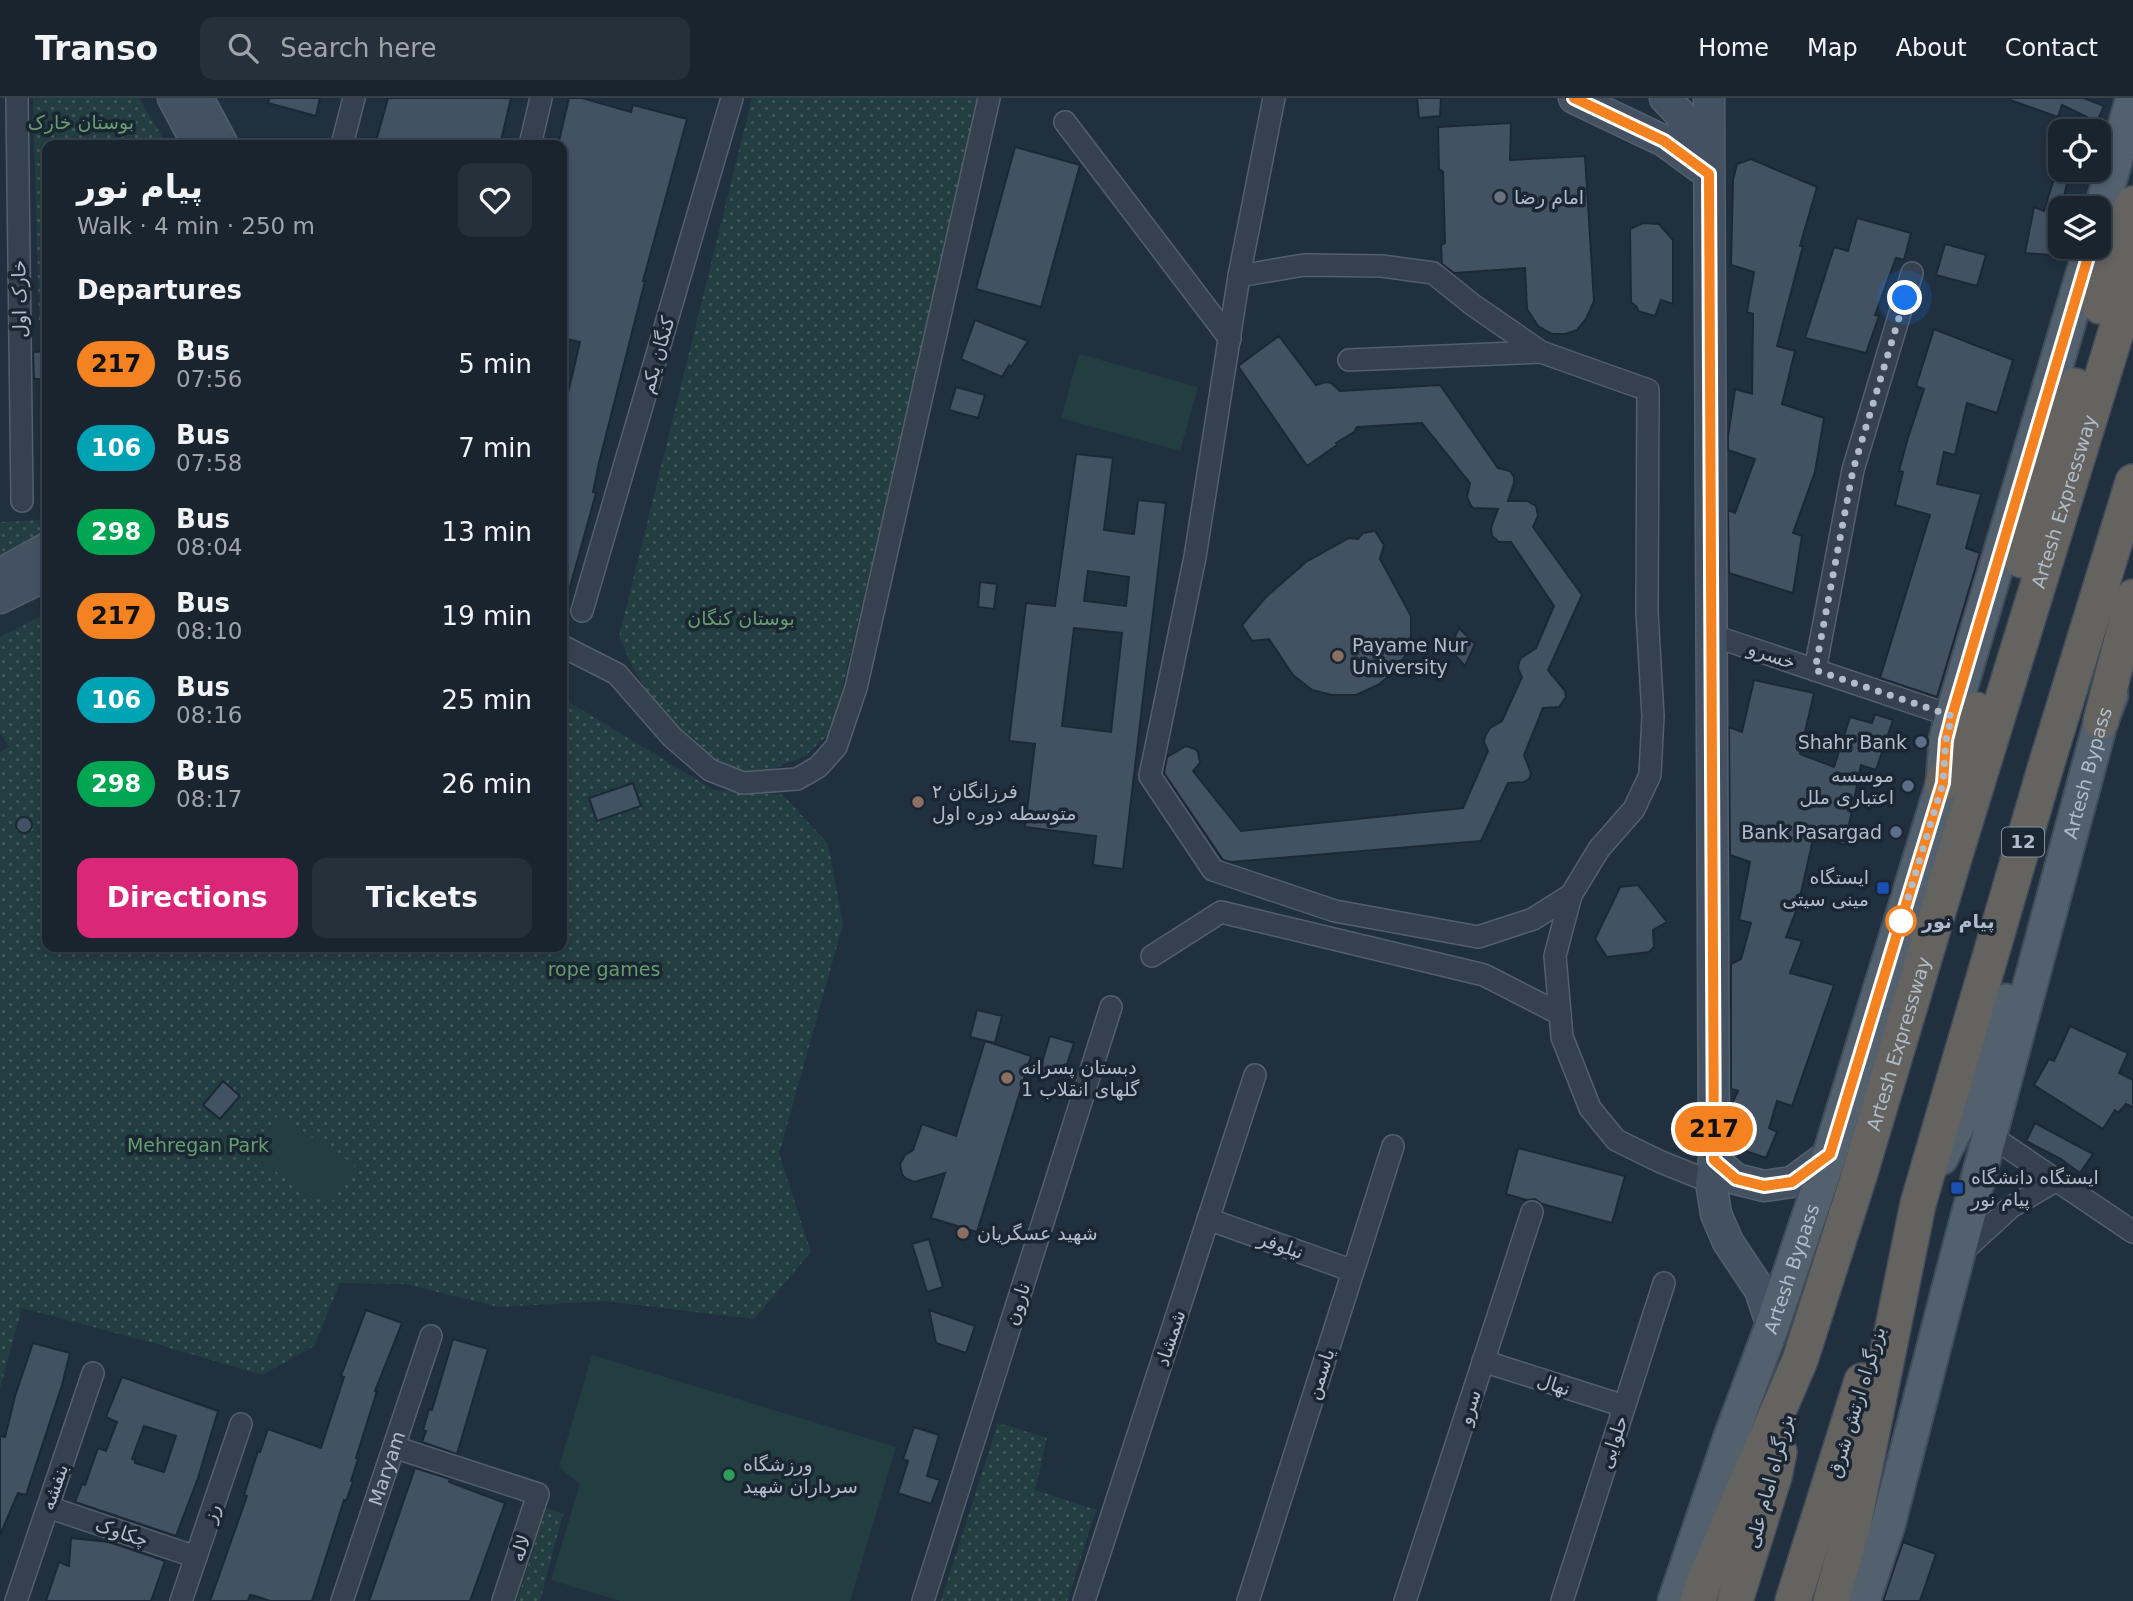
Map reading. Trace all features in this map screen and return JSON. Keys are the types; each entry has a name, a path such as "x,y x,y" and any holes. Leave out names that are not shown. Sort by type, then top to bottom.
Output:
{"highway":[{"path":"1943,783 1965,746 1997,646 2044,480 2133,204"},
{"name":"Artesh Expressway","path":"1698,1601 1800,1360 1859,1176 2133,277"},
{"name":"12","path":"1830,1601 1854,1520 1918,1204 2045,769 2133,482"},
{"path":"2101,721 2133,597"},
{"name":"بزرگراه ارتش شرق","path":"1793,1601 1918,1204"},
{"name":"بزرگراه امام علی","path":"1735,1601 1774,1476 1800,1360"}],"main road":[{"path":"173,98 195,140"},
{"path":"198,98 220,140"},
{"path":"1574,98 1664,141 1709,174"},
{"path":"1664,141 1681,141 1686,128 1681,115 1665,98"},
{"path":"1665,98 1709,109 1712,1171 1716,1214 1728,1242 1760,1290 1772,1326"},
{"path":"2105,196 2133,98"},
{"name":"Artesh Bypass","path":"1675,1601 1830,1154 1943,783 1946,740 1952,716 2087,259"},
{"path":"0,574 42,551"},
{"path":"0,598 42,577"},
{"name":"Artesh Bypass","path":"1863,1601 1888,1525 1956,1257 1991,1136 2101,721 2133,636"},
{"path":"1918,1204 1975,1091 2101,721"},
{"path":"1712,1171 1764,1186 1792,1182 1830,1154"}],"street":[{"name":"خارک اول","path":"17,98 22,500"},
{"path":"343,140 354,98"},
{"path":"531,140 541,98"},
{"path":"567,649 617,674 672,737 710,770 743,783 797,779 818,767 836,747 856,688 989,98"},
{"path":"1274,98 1239,276 1195,557 1150,776 1213,870 1335,911 1478,937 1533,919 1571,895"},
{"name":"کنگان یکم","path":"582,611 725,100"},
{"path":"1065,122 1230,339"},
{"path":"1239,276 1304,265 1382,266 1433,273 1473,305 1541,352 1648,390 1647,613 1653,716 1650,775 1634,809 1599,849 1571,895 1555,956 1562,1037 1590,1108 1616,1140 1661,1162 1712,1171"},
{"path":"1815,670 1853,470 1912,273"},
{"path":"1349,360 1541,352"},
{"name":"خسرو","path":"1711,635 1952,716"},
{"path":"1152,956 1221,912 1484,975 1560,1014"},
{"name":"نارون","path":"923,1601 1111,1007"},
{"name":"شمشاد","path":"1084,1601 1255,1075"},
{"path":"1991,1136 2133,1232"},
{"name":"یاسمن","path":"1248,1601 1393,1146"},
{"path":"1956,1257 2011,1207 2057,1180"},
{"name":"سرو","path":"1405,1601 1532,1212"},
{"name":"نیلوفر","path":"1208,1219 1353,1271"},
{"name":"حلوایی","path":"1562,1601 1664,1283"},
{"name":"Maryam","path":"342,1601 431,1336"},
{"name":"نهال","path":"1483,1362 1625,1406"},
{"name":"بنفشه","path":"16,1601 93,1373"},
{"name":"رز","path":"181,1601 240,1424"},
{"name":"لاله","path":"394,1447 538,1494 503,1601"},
{"name":"چکاوک","path":"48,1507 196,1557"}],"green space":[{"name":"بوستان خارک","path":"33,98 139,98 164,140 42,140 42,321 39,321"},
{"name":"بوستان کنگان","path":"752,98 982,98 832,731 805,756 765,772 732,771 705,757 654,702 634,670 619,637"},
{"path":"1079,354 1198,387 1180,451 1061,418"},
{"path":"42,520 42,538 0,563 0,522"},
{"name":"Mehregan Park","path":"42,616 42,952 567,952 567,701 714,790 783,795 828,844 843,924 779,1154 811,1252 754,1319 605,1301 499,1307 405,1284 340,1283 314,1346 262,1375 22,1308 0,1388 0,752 9,747 0,733 0,637"},
{"path":"278,1115 355,1165 329,1206 252,1156"},
{"name":"ورزشگاه سرداران شهید","path":"592,1355 896,1447 850,1601 621,1601 551,1580 580,1484 559,1467"},
{"path":"998,1423 1047,1438 1035,1490 1096,1510 1067,1601 941,1601"},
{"path":"546,1508 563,1514 540,1601 517,1601"}],"building":[{"path":"269,98 320,98 316,116 268,103"},
{"path":"388,98 511,98 501,140 376,140"},
{"path":"569,98 582,98 631,112 633,105 687,119 643,281 599,463 593,492 596,493 567,598 567,397 580,342 567,339 567,140 559,140"},
{"path":"1417,98 1441,98 1440,116 1419,118"},
{"path":"2084,98 2104,106 2098,119 2091,119 2062,105 2058,117 2010,100"},
{"path":"1511,123 1510,160 1585,156 1594,301 1586,319 1577,330 1565,334 1552,334 1538,326 1527,309 1525,268 1454,273 1442,264 1441,245 1445,243 1443,172 1439,169 1438,127"},
{"path":"1015,147 1080,165 1041,307 976,289"},
{"path":"1751,159 1817,187 1777,346 1795,351 1782,404 1824,418 1815,472 1793,533 1802,536 1793,593 1729,573 1728,510 1735,513 1755,459 1728,450 1735,389 1752,394 1753,314 1747,312 1754,272 1731,265 1733,180 1737,164"},
{"path":"2053,182 2067,182 2064,196 2049,196"},
{"path":"2048,198 2048,255 2025,253 2034,207 2044,211"},
{"path":"1857,218 1911,233 1904,260 1896,258 1875,315 1879,316 1866,353 1805,338 1834,247 1848,251"},
{"path":"1643,223 1659,224 1673,240 1673,304 1661,300 1655,316 1638,311 1631,302 1630,229"},
{"path":"1945,244 1986,255 1977,286 1936,275"},
{"path":"975,320 1028,341 1002,377 961,359"},
{"path":"1934,329 2013,360 1997,413 1967,403 1955,455 1944,452 1937,484 1981,494 1966,548 1980,553 1937,697 1880,678 1930,515 1895,505 1903,472 1899,471 1924,389 1916,386"},
{"path":"1279,336 1316,385 1331,383 1340,391 1440,385 1498,468 1510,471 1514,477 1508,501 1527,501 1536,506 1538,516 1533,527 1582,595 1548,670 1565,691 1566,697 1559,707 1543,708 1524,755 1531,773 1529,779 1508,783 1481,841 1231,862 1223,860 1164,773 1167,757 1186,746 1195,749 1200,763 1193,771 1241,831 1463,808 1488,751 1484,742 1485,736 1490,728 1502,721 1522,677 1518,669 1519,662 1536,648 1554,606 1511,542 1499,542 1492,536 1491,528 1498,509 1471,506 1467,497 1470,483 1422,423 1357,427 1307,466 1238,366"},
{"path":"42,351 42,379 34,379 33,352"},
{"path":"956,387 985,395 978,418 949,410"},
{"path":"1076,454 1113,458 1104,530 1134,534 1138,500 1166,503 1123,869 1093,865 1096,836 1025,827 1035,744 1009,741 1026,603 1055,606","holes":["1088,571 1129,577 1126,606 1084,601","1074,628 1122,633 1111,732 1062,726"]},
{"path":"1375,531 1384,545 1380,559 1411,616 1411,636 1405,656 1393,673 1378,685 1356,695 1332,695 1312,690 1293,675 1269,639 1252,641 1242,625 1266,597 1306,562 1349,538 1358,539 1363,533"},
{"path":"980,582 997,584 994,609 978,607"},
{"path":"1459,628 1475,644 1465,666 1449,649"},
{"path":"1754,680 1814,693 1800,754 1834,767 1850,717 1872,723 1875,714 1893,720 1876,770 1861,765 1845,845 1814,835 1798,906 1786,937 1802,941 1790,973 1834,985 1792,1106 1777,1101 1769,1128 1777,1132 1766,1158 1731,1146 1731,1126 1734,1118 1731,1116 1731,1106 1738,1091 1731,1089 1731,964 1741,959 1751,923 1739,920 1750,862 1730,855 1729,727 1742,732"},
{"path":"633,783 641,806 597,821 589,798"},
{"path":"24,817 30,819 30,831 24,833 18,831 16,825 18,819"},
{"path":"1638,885 1667,922 1653,930 1654,947 1649,952 1607,957 1595,939 1620,887"},
{"path":"977,1010 1002,1016 995,1043 970,1037"},
{"path":"2070,1026 2128,1053 2119,1073 2133,1080 2133,1107 2126,1104 2118,1113 2115,1110 2103,1129 2034,1085 2049,1059 2054,1061"},
{"path":"1050,1036 1074,1043 1062,1079 1039,1072"},
{"path":"985,1041 1031,1056 977,1232 931,1218 945,1173 914,1182 905,1178 900,1164 905,1155 913,1150 922,1124 956,1136"},
{"path":"223,1081 240,1096 220,1119 203,1105"},
{"path":"2035,1123 2093,1154 2080,1173 2061,1159 2026,1141"},
{"path":"1518,1148 1625,1176 1612,1223 1542,1204 1535,1199 1527,1200 1506,1194"},
{"path":"929,1239 943,1287 927,1292 912,1244"},
{"path":"366,1310 402,1323 375,1391 356,1458 358,1459 351,1481 353,1482 346,1501 344,1500 312,1601 270,1601 250,1595 248,1601 210,1601 247,1496 244,1495 258,1451 260,1452 268,1429 321,1448 344,1377 341,1376"},
{"path":"929,1310 975,1326 966,1353 936,1343"},
{"path":"453,1339 488,1349 457,1454 422,1442 429,1409 432,1410"},
{"path":"33,1343 70,1353 26,1495 18,1493 0,1535 0,1436 5,1437 15,1396"},
{"path":"122,1377 218,1411 198,1478 176,1536 75,1502 82,1484 85,1485 98,1448 106,1451 117,1422 106,1417","holes":["144,1426 176,1436 164,1472 135,1463 132,1459"]},
{"path":"914,1427 939,1435 927,1476 940,1480 931,1504 898,1493 908,1461 903,1459"},
{"path":"415,1468 450,1479 449,1482 505,1503 470,1601 369,1601"},
{"path":"71,1538 109,1542 165,1561 151,1601 46,1601 59,1562 69,1566"},
{"path":"1903,1542 1936,1554 1920,1601 1883,1601"}],"bus line":[{"name":"217","path":"1574,98 1664,141 1709,174 1714,1160 1736,1179 1764,1186 1792,1182 1830,1154 1943,783 1946,740 1952,716 2087,259"}],"place":[{"name":"امام رضا","path":"1500,197"},
{"name":"Payame Nur University","path":"1338,656"},
{"name":"Shahr Bank","path":"1921,742"},
{"name":"موسسه اعتباری ملل","path":"1908,786"},
{"name":"فرزانگان ۲ متوسطه دوره اول","path":"918,802"},
{"name":"Bank Pasargad","path":"1896,832"},
{"name":"ایستگاه مینی سیتی","path":"1883,888"},
{"name":"پیام نور","path":"1901,921"},
{"name":"دبستان پسرانه گلهای انقلاب 1","path":"1007,1078"},
{"name":"ایستگاه دانشگاه پیام نور","path":"1957,1188"},
{"name":"شهید عسگریان","path":"963,1233"},
{"name":"ورزشگاه سرداران شهید","path":"729,1475"}],"route":[{"path":"1901,921 1943,783 1946,740 1952,716 1815,670 1853,470 1905,298"}],"park label":[{"name":"rope games","path":"604,969"}]}
